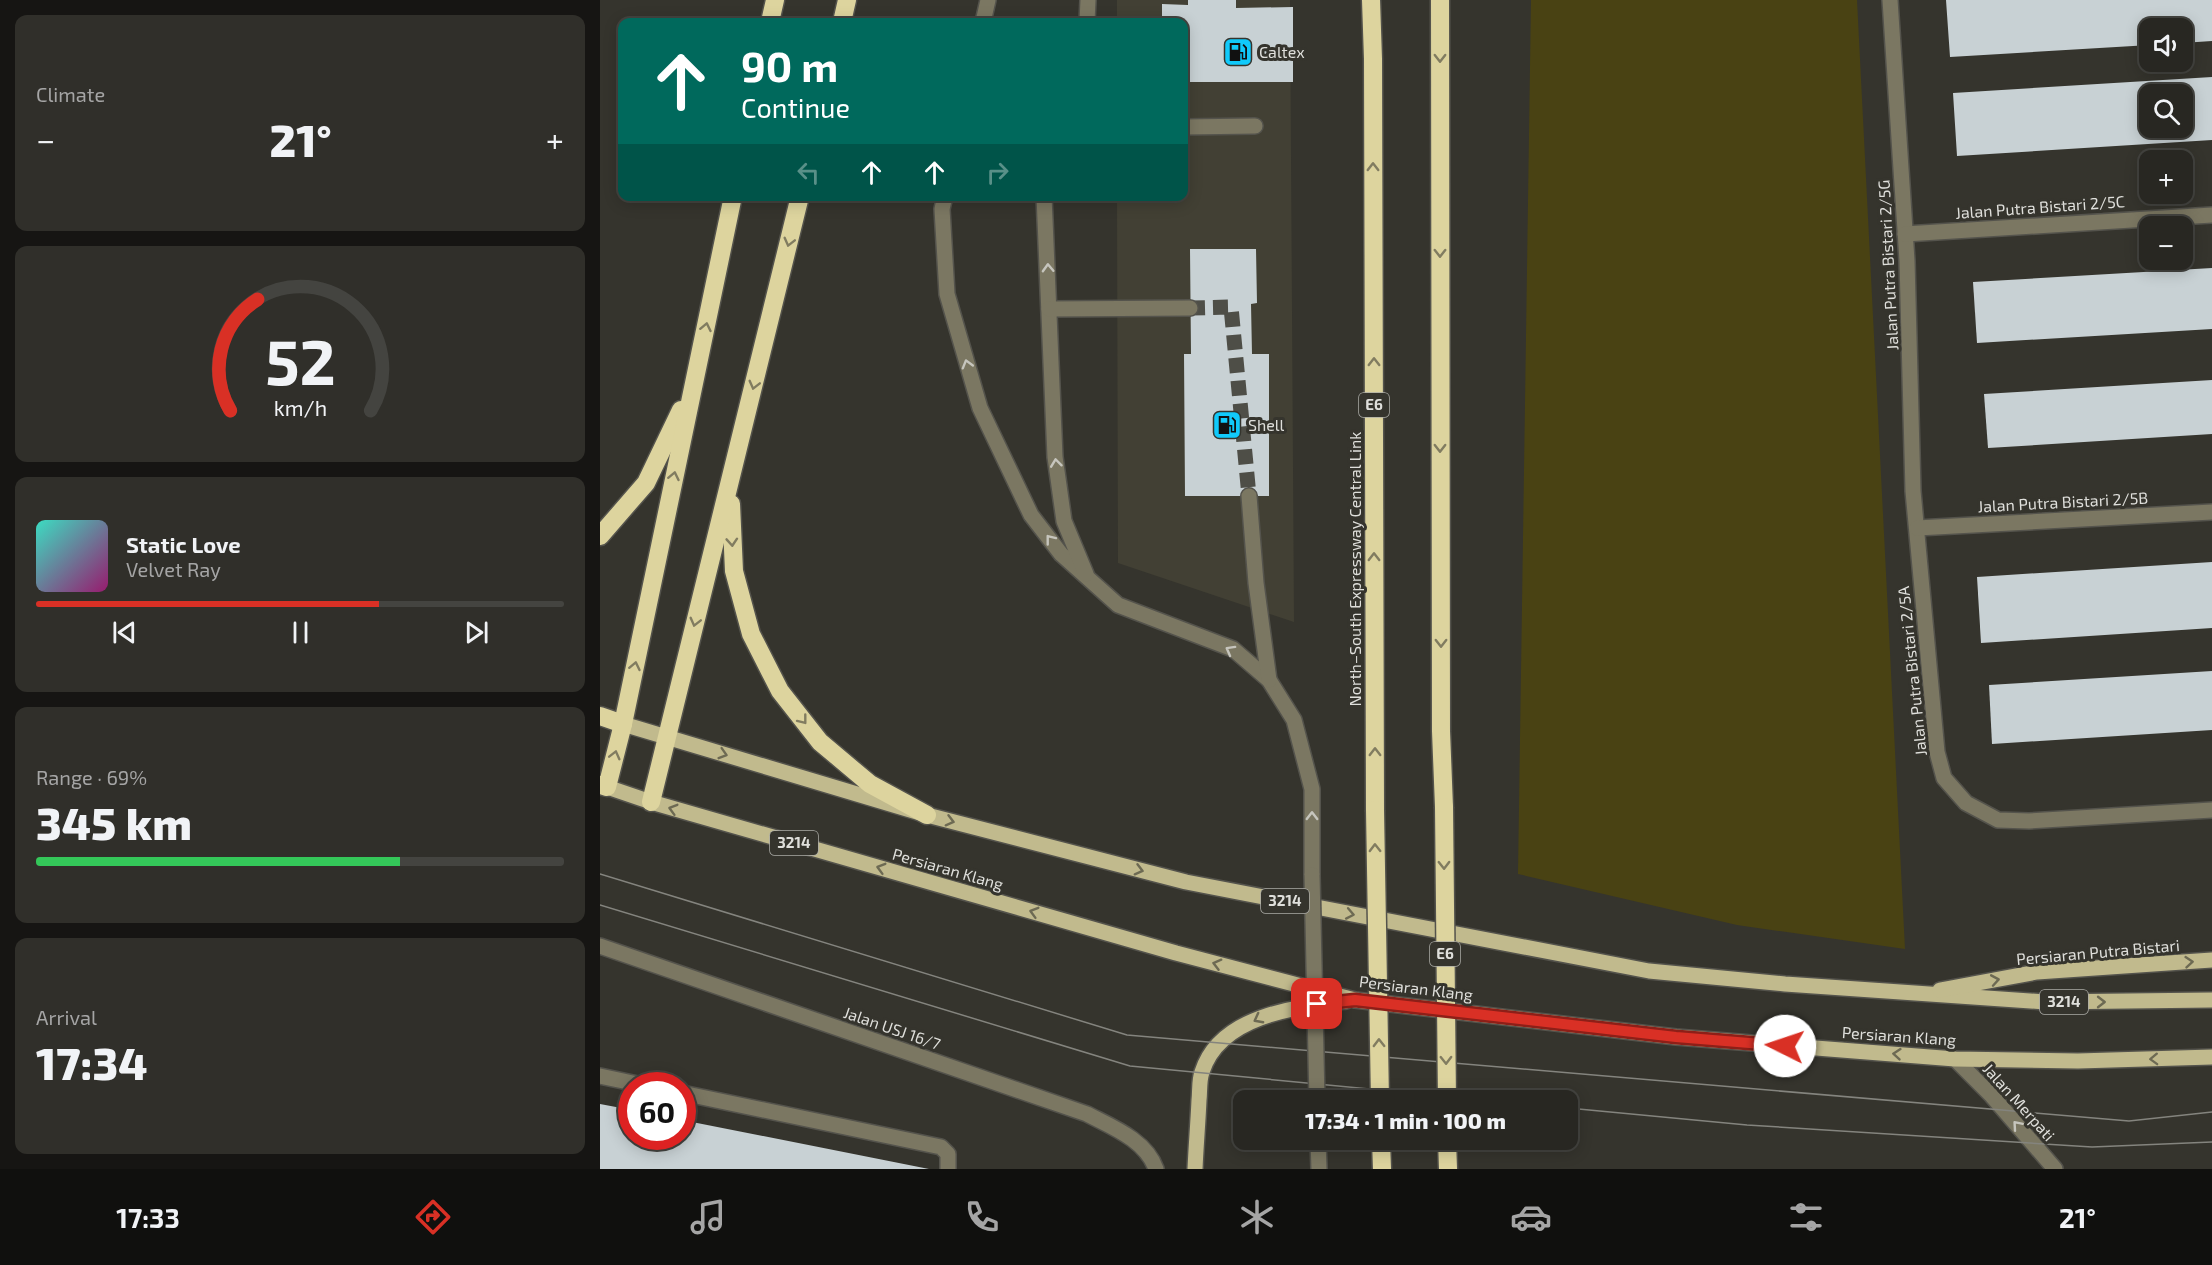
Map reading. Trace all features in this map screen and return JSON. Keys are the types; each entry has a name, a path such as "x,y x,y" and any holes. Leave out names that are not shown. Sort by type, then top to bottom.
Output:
{"highway":[{"path":"771,18 775,0"},
{"path":"843,18 847,0"},
{"name":"North–South Expressway Central Link","path":"1371,0 1374,810 1380,1090"},
{"name":"E6","path":"1440,0 1441,707 1447,1090"},
{"path":"603,786 623,724 732,201"},
{"path":"651,802 799,201"},
{"path":"600,536 646,483 694,384"},
{"path":"740,443 730,507 734,571 751,634 780,691 820,742 870,784 927,815"},
{"path":"600,716 623,724"},
{"path":"1381,1150 1382,1169"}],"main road":[{"name":"3214","path":"623,724 927,815 1186,882 1649,971 1785,984 2045,1002 2212,1000"},
{"name":"Persiaran Klang","path":"603,786 651,802 1176,953 1355,1000 1676,1037 1955,1059 2078,1061 2212,1057"},
{"name":"Persiaran Putra Bistari","path":"1917,994 2037,972 2212,960"},
{"path":"1195,1169 1201,1073 1211,1052 1229,1034 1270,1013 1355,1000"}],"street":[{"path":"983,18 988,0"},
{"path":"1087,18 1088,0"},
{"name":"Jalan Putra Bistari 2/5G","path":"1890,0 1905,234 1913,491 1917,528"},
{"path":"1188,127 1255,126"},
{"path":"944,201 942,209 947,294 980,408 1031,515 1061,554 1118,605 1233,650 1269,680 1294,720 1312,789 1317,1090"},
{"path":"1044,201 1055,457 1064,521 1088,579"},
{"name":"Jalan Putra Bistari 2/5C","path":"1905,234 2212,215"},
{"path":"1049,309 1190,308"},
{"path":"1249,496 1256,583 1269,680"},
{"name":"Jalan Putra Bistari 2/5B","path":"1917,528 2212,512"},
{"name":"Jalan Putra Bistari 2/5A","path":"1917,528 1937,752 1944,778 1966,803 1998,820 2029,821 2212,810"},
{"name":"Jalan USJ 16/7","path":"600,946 1087,1114 1132,1138 1153,1160 1156,1169"},
{"name":"Jalan Merpati","path":"1955,1059 1992,1096 2041,1162 2055,1169"},
{"path":"600,1076 618,1080"},
{"path":"696,1096 941,1147 948,1154 948,1169"},
{"path":"1318,1150 1319,1169"}],"shaded area":[{"path":"1117,0 1290,0 1294,622 1118,563 1117,201 1188,201 1188,18 1117,18"},
{"path":"1531,0 1857,0 1905,949 1737,925 1518,874"}],"building":[{"name":"Caltex","path":"1188,0 1236,0 1236,8 1293,7 1293,82 1188,82 1188,18 1162,18 1162,4 1188,5"},
{"path":"1946,0 2212,0 2212,41 2193,42 2193,18 2139,18 2139,46 1950,57"},
{"path":"2212,77 2212,140 1957,156 1953,93"},
{"name":"Shell","path":"1190,249 1256,249 1257,303 1251,304 1252,354 1269,354 1269,496 1185,496 1184,354 1191,354"},
{"path":"2212,268 2212,329 1977,343 1973,282"},
{"path":"2212,380 2212,434 1988,448 1984,394"},
{"path":"2212,562 2212,628 1981,643 1977,577"},
{"path":"2212,671 2212,730 1992,744 1989,685"},
{"path":"600,1104 618,1107 618,1150 696,1150 696,1123 929,1169 600,1169"}],"tunnel":[{"path":"1190,308 1231,307 1249,496"}],"tram line":[{"path":"600,874 1127,1035 2129,1121 2212,1112"},
{"path":"600,905 1130,1066 1380,1090"},
{"path":"1578,1109 1747,1125 2092,1147 2212,1142"}],"place":[{"name":"Caltex","path":"1238,52"},
{"name":"Shell","path":"1227,425"}],"route":[{"path":"1317,1004 1355,1000 1676,1037 1785,1046"}]}
